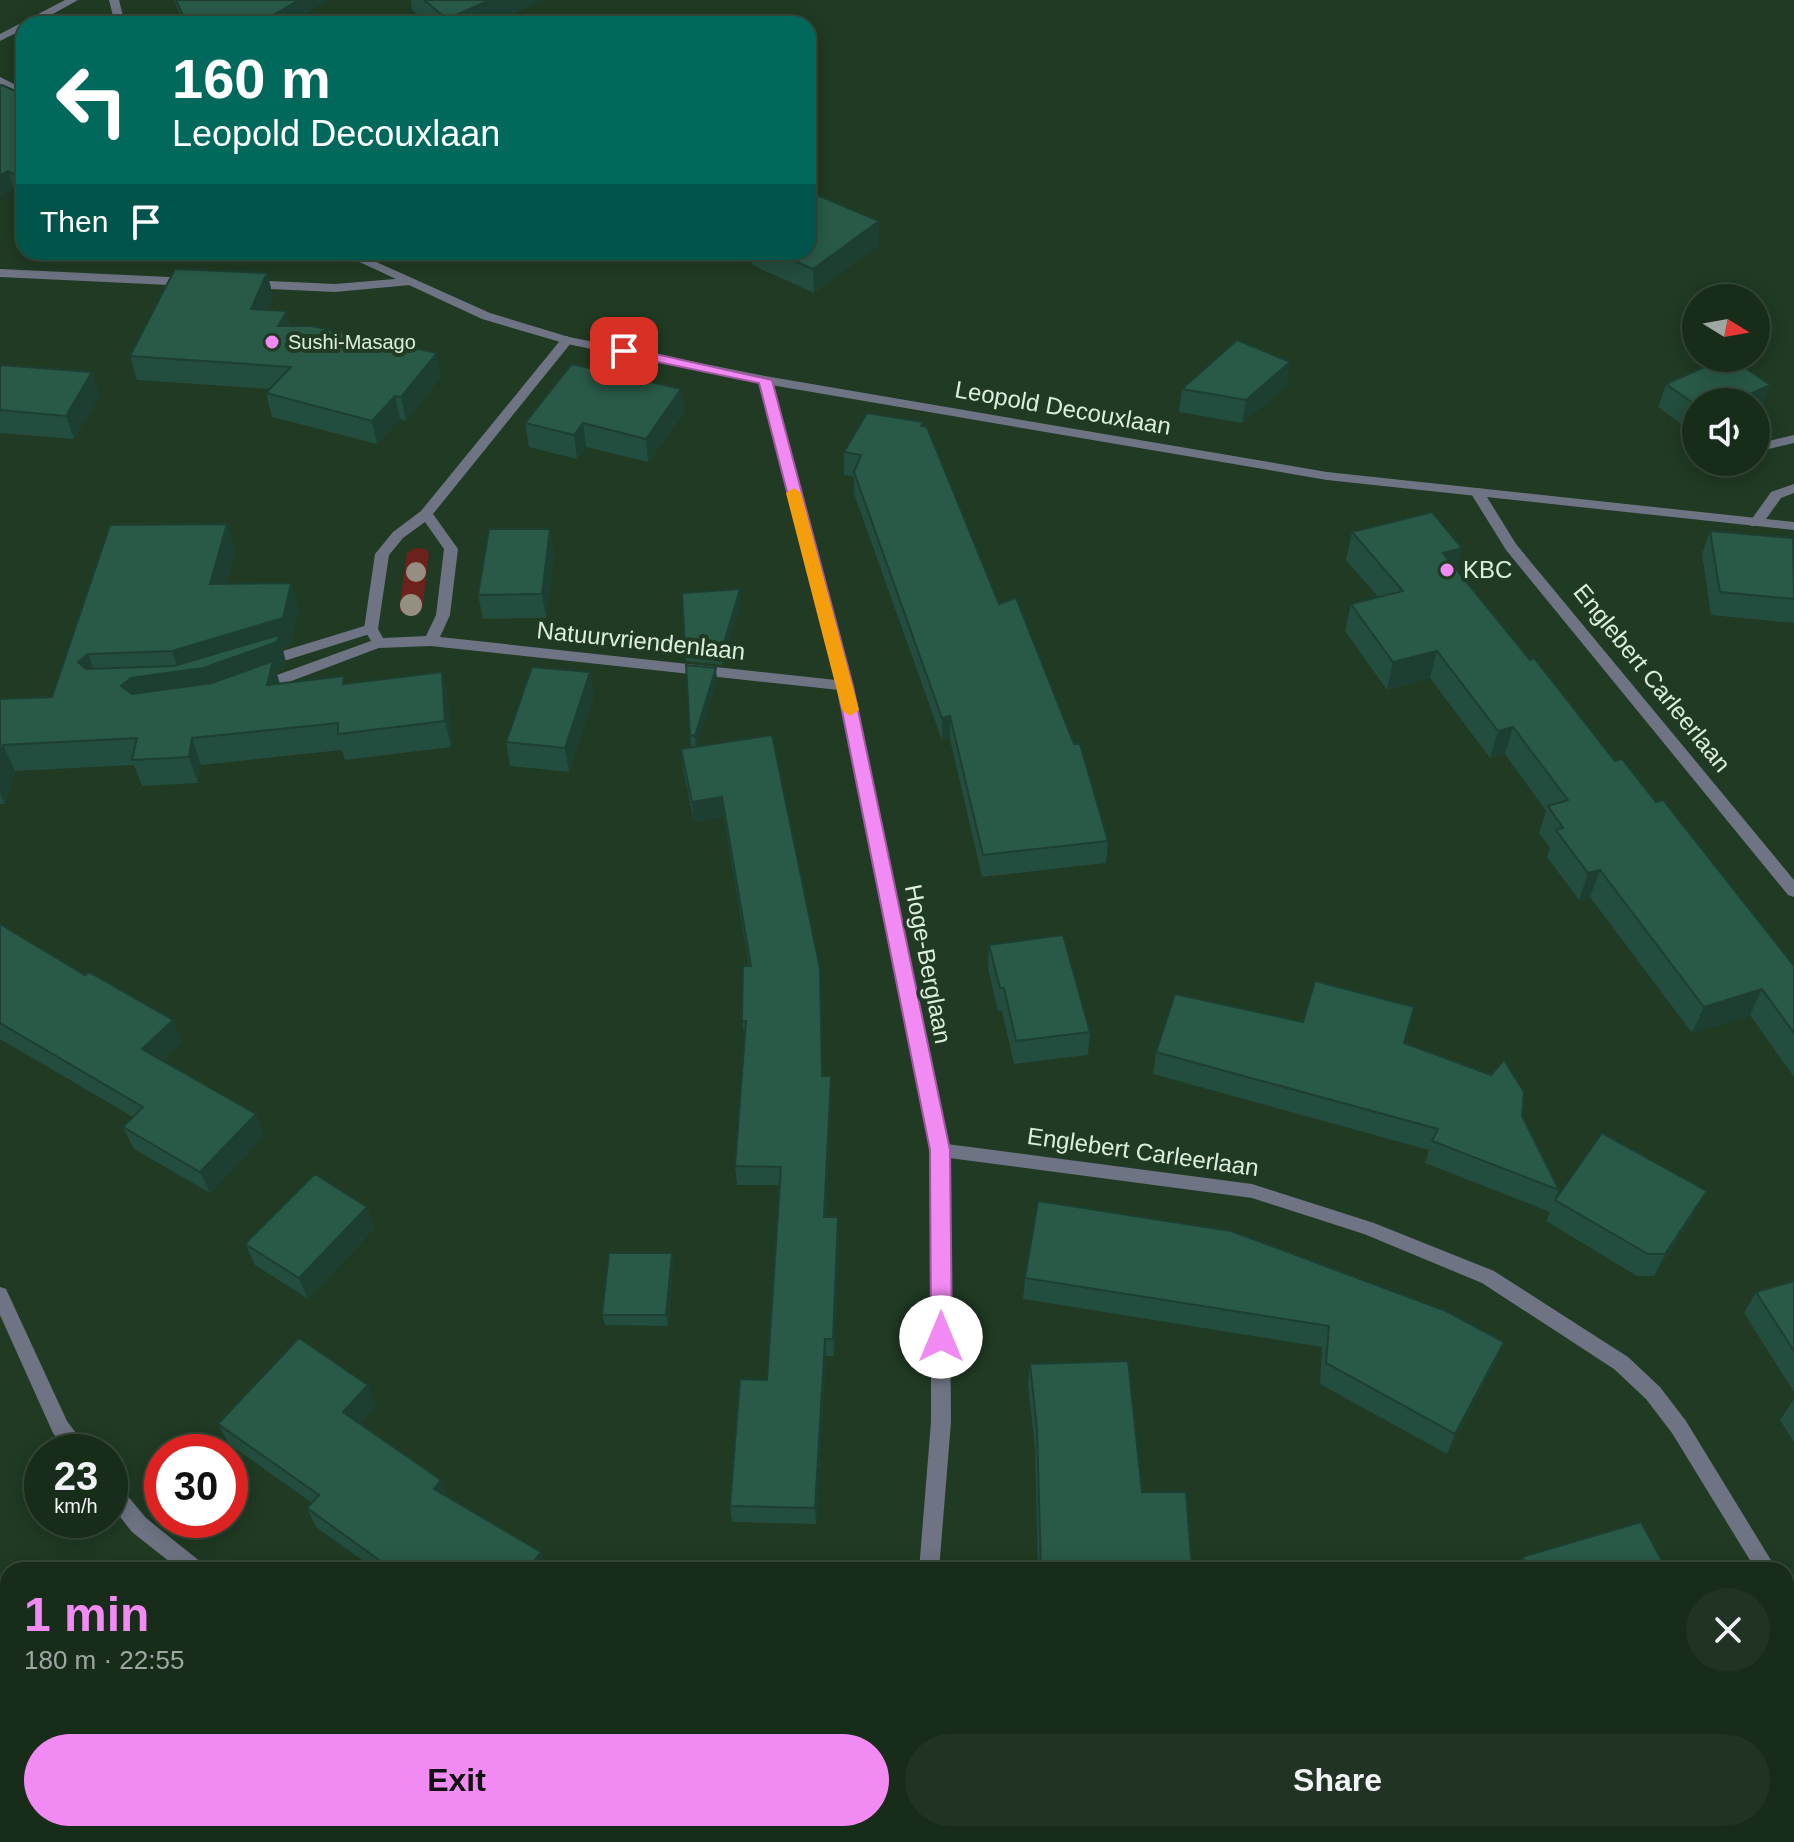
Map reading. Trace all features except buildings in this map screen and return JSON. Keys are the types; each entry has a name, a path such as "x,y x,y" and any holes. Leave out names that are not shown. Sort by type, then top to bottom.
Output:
{"street":[{"path":"42,16 73,0"},
{"name":"Leopold Decouxlaan","path":"361,260 486,316 567,340 765,380 1327,476 1794,526"},
{"path":"0,273 207,283"},
{"path":"239,284 335,288 406,282"},
{"path":"379,643 371,629 382,554 398,535 426,514 567,340"},
{"name":"Hoge-Berglaan","path":"765,380 845,686 940,1150 941,1422 930,1562"},
{"path":"1770,445 1794,439"},
{"path":"1756,523 1776,495 1794,488"},
{"name":"Englebert Carleerlaan","path":"1477,492 1511,547 1794,891"},
{"path":"426,514 451,549 443,615 431,641"},
{"path":"256,665 371,629"},
{"name":"Natuurvriendenlaan","path":"239,694 379,643 431,641 845,686"},
{"name":"Englebert Carleerlaan","path":"940,1150 1252,1191 1368,1228 1488,1277 1621,1363 1653,1393 1679,1427 1762,1562"},
{"path":"0,1295 4,1318 66,1434"},
{"path":"128,1511 139,1525 185,1562"}],"shaded area":[{"path":"415,548 426,549 429,554 422,610 411,616 399,611 407,553"}],"slow traffic":[{"path":"794,493 850,710"}],"place":[{"name":"Sushi-Masago","path":"272,342"},
{"name":"KBC","path":"1447,570"}],"route":[{"path":"624,351 765,380 845,686 940,1150 941,1337"}]}
